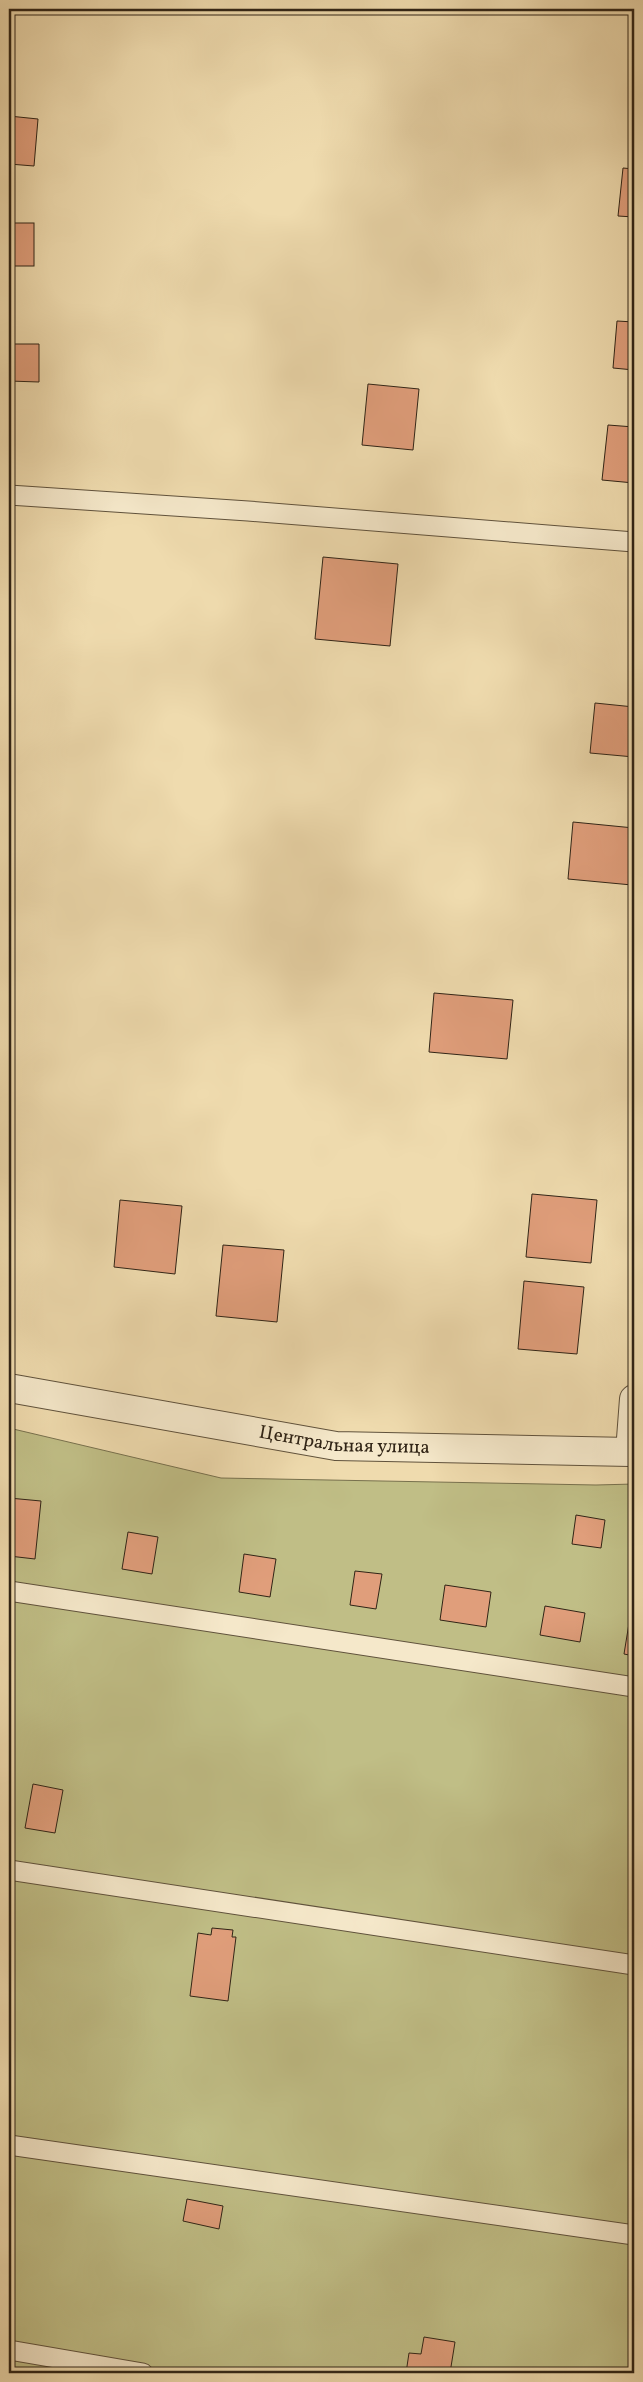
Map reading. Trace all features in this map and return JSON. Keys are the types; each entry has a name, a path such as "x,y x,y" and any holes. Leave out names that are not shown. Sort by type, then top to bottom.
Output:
{"street":[{"name":"Центральная улица","path":"9,1388 336,1446 632,1452 634,1398"}],"lane":[{"path":"9,495 634,542"},
{"path":"9,1591 634,1686"},
{"path":"9,1870 634,1965"},
{"path":"9,2145 634,2234"},
{"path":"9,2350 143,2373"}],"shaded area":[{"path":"9,1428 221,1478 596,1485 634,1484 634,2373 9,2373"}],"building":[{"path":"9,9 58,9 58,12"},
{"path":"9,116 38,119 34,166 9,164"},
{"path":"623,168 634,169 634,217 618,216"},
{"path":"9,223 34,223 34,266 9,266"},
{"path":"617,321 634,322 634,370 613,368"},
{"path":"9,344 39,344 39,382 9,381"},
{"path":"368,384 419,389 413,450 362,445"},
{"path":"608,425 634,427 634,483 602,480"},
{"path":"323,557 398,564 390,646 315,639"},
{"path":"595,703 634,707 634,757 590,753"},
{"path":"573,822 634,828 632,885 568,879"},
{"path":"434,993 513,1000 507,1059 429,1052"},
{"path":"532,1194 597,1200 591,1263 526,1257"},
{"path":"120,1200 182,1206 175,1274 114,1267"},
{"path":"223,1245 284,1250 277,1322 216,1316"},
{"path":"524,1281 584,1287 577,1354 518,1349"},
{"path":"9,1498 41,1501 35,1559 9,1556"},
{"path":"576,1515 605,1520 601,1548 572,1544"},
{"path":"128,1532 158,1537 152,1574 122,1569"},
{"path":"244,1554 276,1559 270,1597 239,1592"},
{"path":"355,1571 382,1574 376,1609 350,1605"},
{"path":"445,1585 491,1592 486,1627 440,1620"},
{"path":"545,1606 585,1613 580,1642 540,1635"},
{"path":"631,1611 634,1612 634,1656 624,1654"},
{"path":"33,1784 63,1790 55,1833 25,1828"},
{"path":"212,1928 233,1930 232,1937 236,1937 228,2001 190,1996 198,1933 211,1935"},
{"path":"187,2199 223,2206 219,2229 183,2221"},
{"path":"424,2337 455,2342 450,2373 406,2373 409,2353 421,2354"}]}
